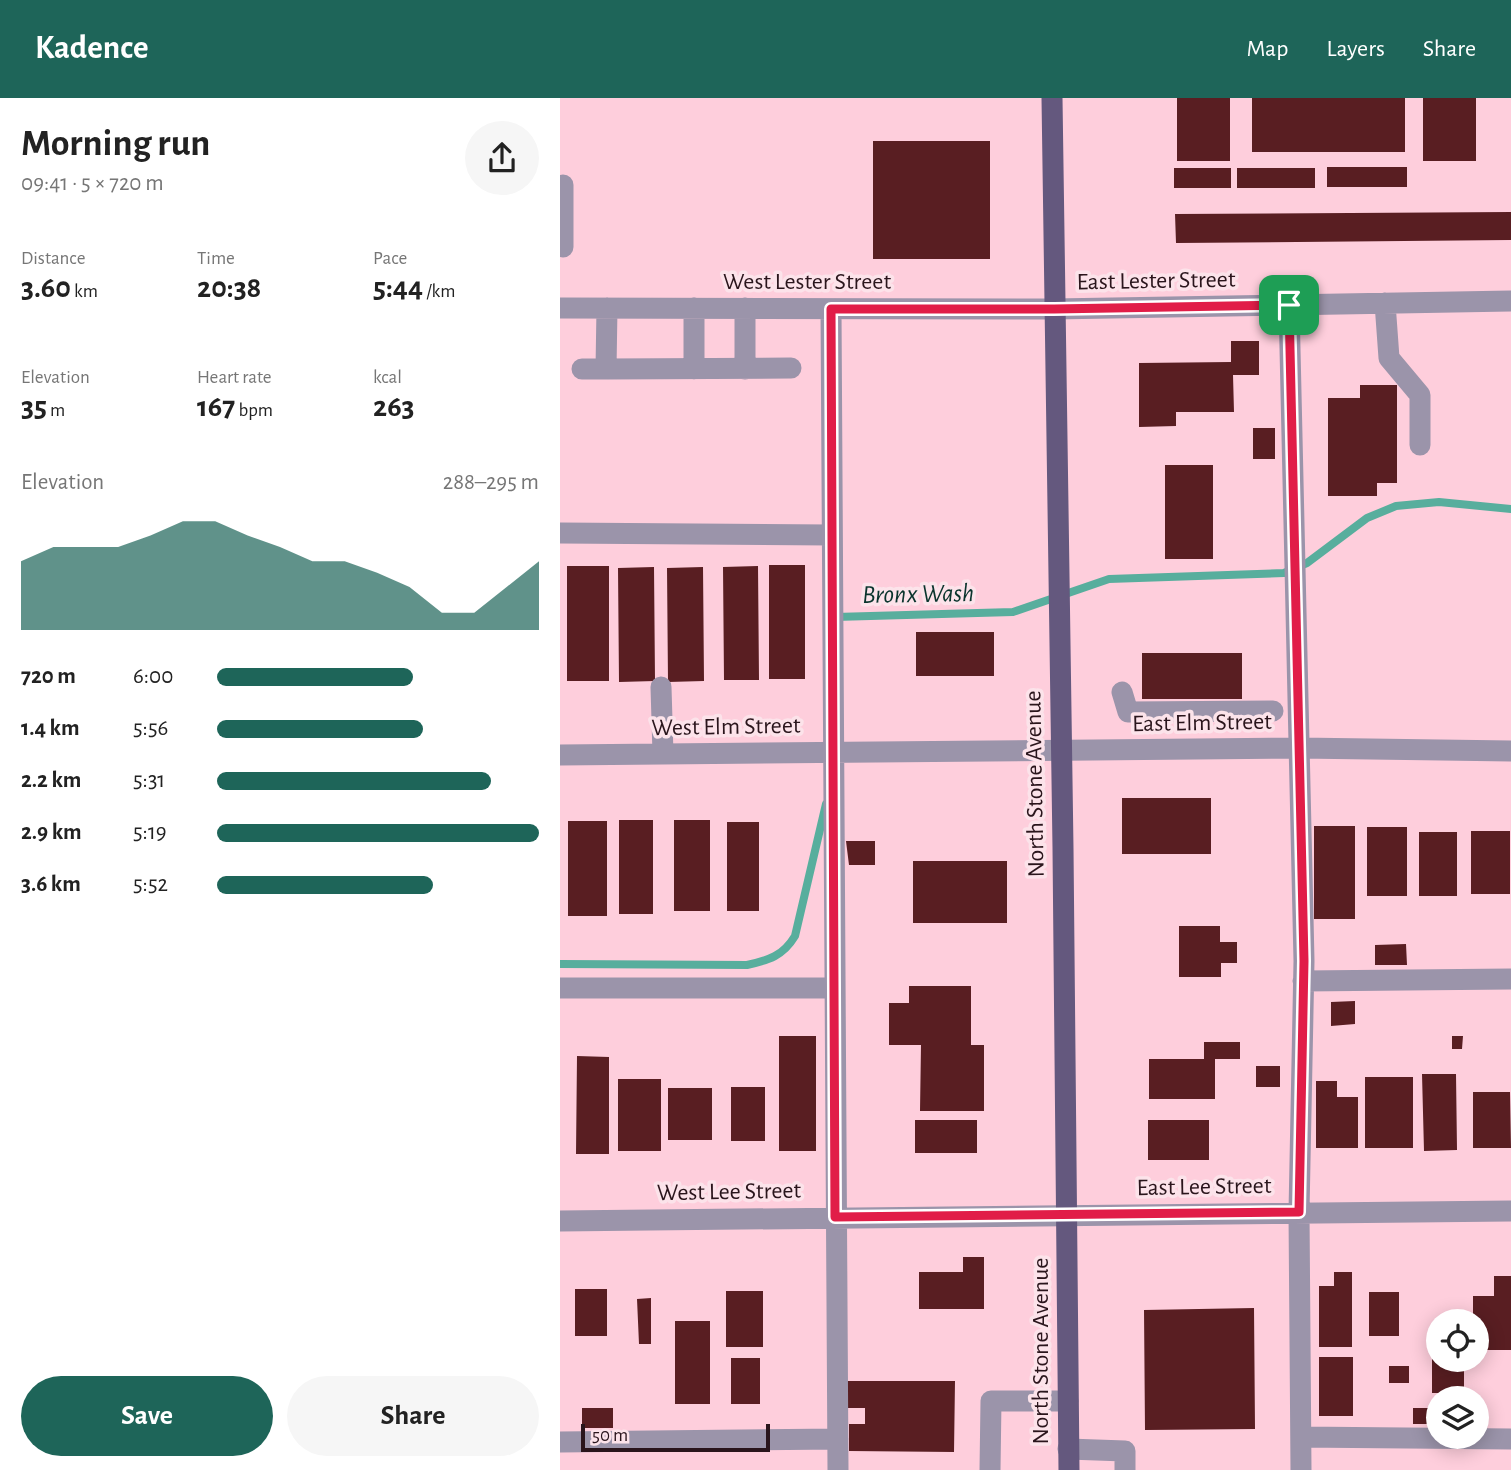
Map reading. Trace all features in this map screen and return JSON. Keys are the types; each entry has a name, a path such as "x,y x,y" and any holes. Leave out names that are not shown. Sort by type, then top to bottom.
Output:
{"main road":[{"name":"North Stone Avenue","path":"1052,98 1069,1460"}],"street":[{"path":"563,185 563,247"},
{"name":"East Lester Street","path":"1054,309 1511,301"},
{"path":"1385,303 1389,358 1420,395 1420,445"},
{"path":"1289,305 1303,981 1299,1212 1301,1470"},
{"name":"West Lester Street","path":"560,309 1054,309"},
{"path":"606,369 607,309"},
{"path":"694,309 694,369"},
{"path":"745,309 745,369"},
{"path":"831,309 838,1470"},
{"path":"582,369 791,368"},
{"path":"560,533 831,535"},
{"path":"661,687 663,754"},
{"path":"1122,692 1128,712 1273,710"},
{"path":"1174,749 1175,711"},
{"name":"East Elm Street","path":"1061,751 1300,748 1511,751"},
{"name":"West Elm Street","path":"560,755 1061,751"},
{"path":"1303,981 1511,979"},
{"path":"560,988 834,988"},
{"name":"East Lee Street","path":"1067,1215 1511,1211"},
{"name":"West Lee Street","path":"560,1221 1067,1215"},
{"path":"990,1470 991,1401 1068,1401"},
{"path":"1301,1437 1511,1439"},
{"path":"560,1442 838,1440"},
{"path":"1069,1460 1125,1461"}],"building":[{"path":"1177,98 1230,98 1230,161 1177,161"},
{"path":"1252,98 1405,98 1405,152 1252,152"},
{"path":"1423,98 1476,98 1476,161 1423,161"},
{"path":"873,141 990,141 990,259 873,259"},
{"path":"1327,167 1407,167 1407,187 1327,187"},
{"path":"1174,168 1231,168 1231,188 1174,188"},
{"path":"1237,168 1315,168 1315,188 1237,188"},
{"path":"1511,212 1511,240 1176,243 1175,214"},
{"path":"1231,341 1259,341 1259,375 1233,375 1234,412 1176,412 1176,426 1139,427 1139,363 1231,362"},
{"path":"1360,385 1397,385 1397,483 1377,483 1377,496 1328,496 1328,398 1360,398"},
{"path":"1253,428 1275,428 1275,459 1253,459"},
{"path":"1165,465 1213,465 1213,559 1165,559"},
{"path":"769,565 805,565 805,679 769,679"},
{"path":"567,566 609,566 609,681 567,681"},
{"path":"758,566 759,680 724,680 723,567"},
{"path":"654,567 655,681 619,682 618,568"},
{"path":"703,567 704,681 668,682 667,568"},
{"path":"916,632 994,632 994,676 916,676"},
{"path":"1142,653 1242,653 1242,699 1142,699"},
{"path":"1122,798 1211,798 1211,854 1122,854"},
{"path":"619,820 653,820 653,914 619,914"},
{"path":"674,820 710,820 710,911 674,911"},
{"path":"568,821 607,821 607,916 568,916"},
{"path":"727,822 759,822 759,911 727,911"},
{"path":"1314,826 1355,826 1355,919 1314,919"},
{"path":"1367,827 1407,827 1407,896 1367,896"},
{"path":"1471,831 1510,831 1510,894 1471,894"},
{"path":"1419,832 1457,832 1457,896 1419,896"},
{"path":"846,841 875,841 875,865 849,865"},
{"path":"913,861 1007,861 1007,923 913,923"},
{"path":"1179,926 1220,926 1220,942 1237,942 1237,963 1221,963 1221,977 1179,977"},
{"path":"1406,944 1407,965 1375,965 1375,945"},
{"path":"909,986 971,986 971,1045 984,1045 984,1111 920,1111 921,1045 889,1045 889,1003 909,1003"},
{"path":"1355,1001 1355,1024 1331,1026 1331,1002"},
{"path":"779,1036 816,1036 816,1151 779,1151"},
{"path":"1452,1036 1463,1036 1462,1049 1452,1049"},
{"path":"1204,1042 1240,1042 1240,1059 1215,1059 1215,1099 1149,1099 1149,1059 1204,1059"},
{"path":"577,1056 609,1057 609,1154 576,1154"},
{"path":"1256,1066 1280,1066 1280,1087 1256,1087"},
{"path":"1422,1074 1456,1074 1457,1150 1424,1151"},
{"path":"1365,1077 1413,1077 1413,1148 1365,1148"},
{"path":"618,1079 661,1079 661,1151 618,1151"},
{"path":"1316,1081 1337,1081 1337,1097 1358,1097 1358,1148 1316,1148"},
{"path":"731,1087 765,1087 765,1141 731,1141"},
{"path":"668,1088 712,1088 712,1140 668,1140"},
{"path":"1473,1092 1510,1092 1511,1148 1473,1148"},
{"path":"915,1120 977,1120 977,1153 915,1153"},
{"path":"1148,1120 1209,1120 1209,1160 1148,1160"},
{"path":"963,1257 984,1257 984,1309 919,1309 919,1272 963,1272"},
{"path":"1334,1272 1352,1272 1352,1347 1319,1347 1319,1286 1334,1286"},
{"path":"1494,1276 1511,1276 1511,1350 1489,1350 1489,1309 1473,1309 1473,1296 1494,1296"},
{"path":"575,1289 607,1289 607,1336 575,1336"},
{"path":"726,1291 763,1291 763,1347 726,1347"},
{"path":"1369,1292 1399,1292 1399,1336 1369,1336"},
{"path":"651,1298 651,1344 639,1344 637,1299"},
{"path":"1254,1308 1255,1429 1145,1430 1144,1310"},
{"path":"675,1321 710,1321 710,1404 675,1404"},
{"path":"1319,1357 1353,1357 1353,1416 1319,1416"},
{"path":"731,1358 760,1358 760,1404 731,1404"},
{"path":"1389,1366 1409,1366 1409,1383 1389,1383"},
{"path":"1432,1372 1464,1372 1464,1386 1432,1386"},
{"path":"842,1381 955,1381 954,1452 849,1451 849,1424 865,1424 865,1408 848,1408"},
{"path":"582,1408 613,1408 613,1428 582,1428"},
{"path":"1413,1408 1426,1408 1426,1424 1413,1424"}],"waterway":[{"name":"Bronx Wash","path":"835,617 1013,612 1109,579 1284,573 1307,563 1367,518 1396,506 1439,502 1511,509"},
{"name":"Bronx Wash","path":"560,964 747,965 775,956 786,948 795,936 826,804"}],"route":[{"path":"1289,305 1304,961 1299,1212 835,1217 831,309 1289,305"}]}
